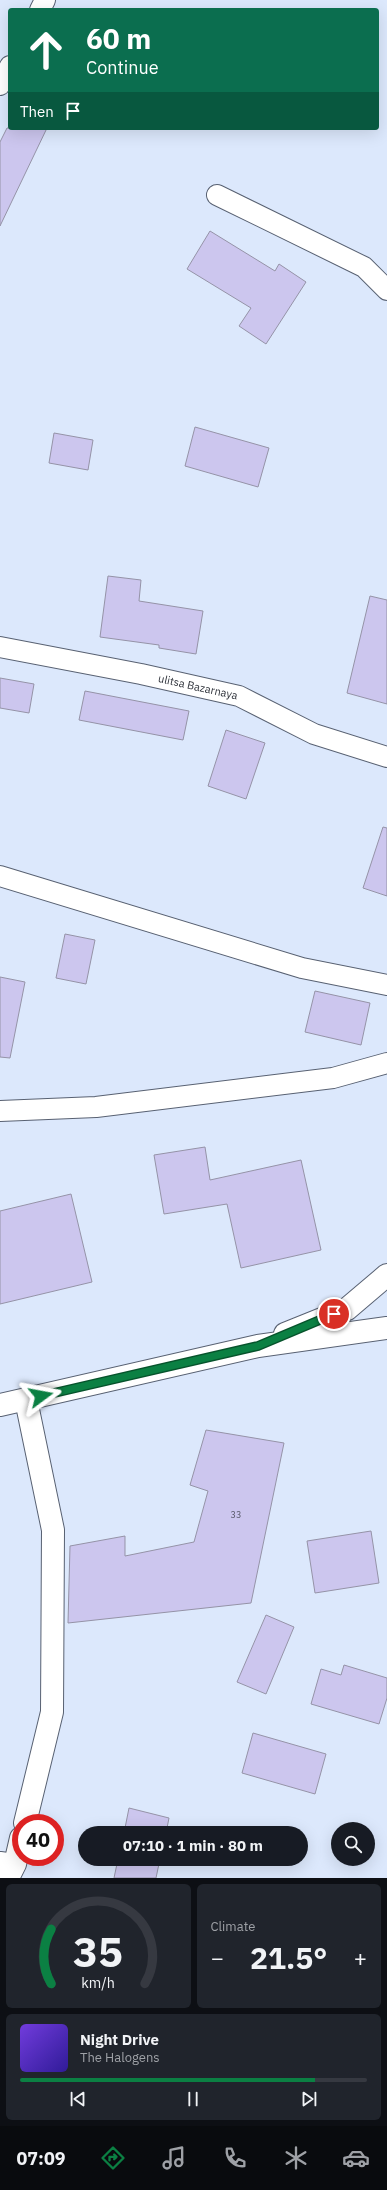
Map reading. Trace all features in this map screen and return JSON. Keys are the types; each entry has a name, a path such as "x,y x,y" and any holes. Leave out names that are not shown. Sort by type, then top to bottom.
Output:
{"street":[{"path":"0,85 8,70"},
{"path":"217,195 364,267 387,290"},
{"name":"ulitsa Bazarnaya","path":"0,647 141,674 240,696 314,734 387,757"},
{"path":"0,876 302,968 387,985"},
{"path":"0,1110 96,1107 183,1097 333,1078 387,1063"},
{"path":"258,1346 347,1309 387,1275"},
{"path":"0,1405 258,1346 387,1328"},
{"path":"26,1400 53,1538 52,1712 27,1814"},
{"path":"8,1868 12,1859"}],"building":[{"path":"7,128 8,130 46,130 0,226 0,142"},
{"path":"210,231 275,271 279,264 306,282 266,344 239,326 251,308 187,269"},
{"path":"195,427 269,448 258,487 185,466"},
{"path":"54,433 93,440 88,470 49,463"},
{"path":"108,576 141,580 139,601 203,611 196,654 159,648 159,645 100,637"},
{"path":"370,596 387,600 387,704 347,693"},
{"path":"0,678 34,684 29,713 0,708"},
{"path":"85,691 189,711 183,740 79,720"},
{"path":"226,730 265,743 246,799 208,786"},
{"path":"383,827 387,828 387,896 363,888"},
{"path":"65,934 95,940 86,984 56,978"},
{"path":"0,977 25,982 10,1058 0,1057"},
{"path":"315,991 370,1003 361,1045 305,1032"},
{"path":"205,1147 210,1180 301,1160 321,1250 241,1268 227,1204 164,1214 154,1155"},
{"path":"71,1194 92,1282 0,1304 0,1211"},
{"path":"206,1430 284,1443 251,1603 68,1623 70,1546 125,1536 125,1556 194,1542 208,1491 190,1485"},
{"path":"371,1531 379,1583 315,1593 307,1541"},
{"path":"266,1615 294,1627 266,1694 237,1682"},
{"path":"344,1665 387,1678 387,1698 379,1724 311,1704 321,1669 341,1675"},
{"path":"253,1733 326,1754 315,1794 242,1773"},
{"path":"129,1808 169,1818 167,1826 125,1826"},
{"path":"117,1866 159,1866 156,1878 114,1878"}],"route":[{"path":"41,1396 258,1346 334,1314"}]}
